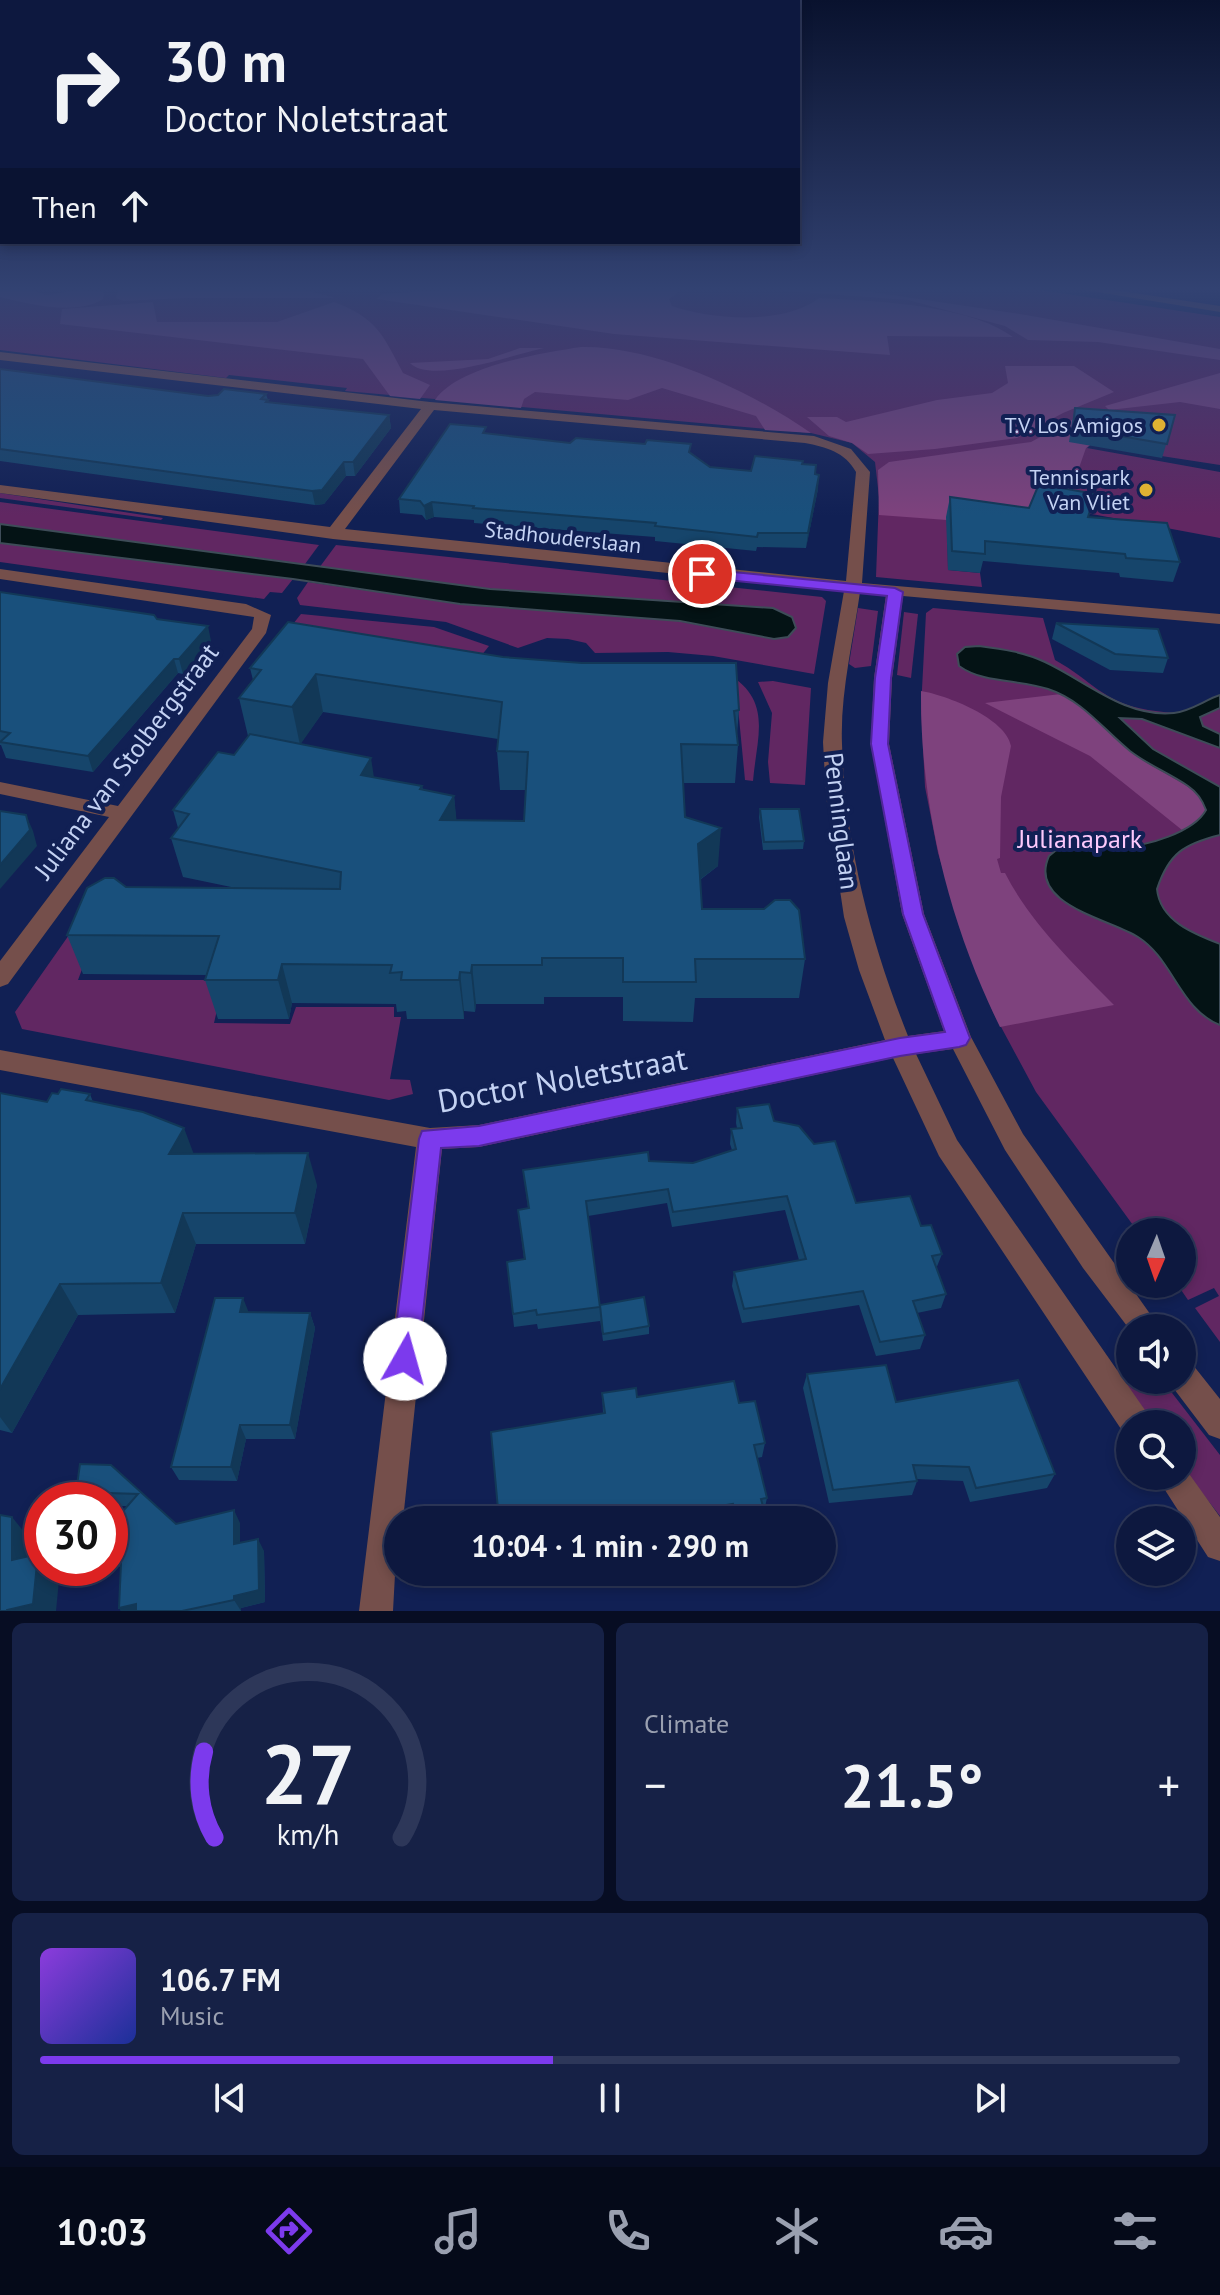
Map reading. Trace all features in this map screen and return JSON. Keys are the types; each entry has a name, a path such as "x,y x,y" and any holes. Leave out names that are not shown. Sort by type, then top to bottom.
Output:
{"street":[{"name":"Penninglaan","path":"79,365 430,406 805,439 838,446 849,453 863,472 853,588 833,727 836,796 855,917 870,970 900,1047 948,1148 1126,1410"},
{"path":"333,534 430,406"},
{"name":"Stadhouderslaan","path":"0,489 333,534 853,588 1220,619"},
{"name":"Juliana van Stolbergstraat","path":"0,574 246,609 263,615 260,629 0,978"},
{"name":"Penninglaan","path":"895,592 883,678 880,744 913,914 959,1038 1014,1142 1093,1259 1135,1314"},
{"path":"0,788 121,813"},
{"path":"900,1047 959,1038"},
{"name":"Doctor Noletstraat","path":"0,1060 430,1139 479,1136 900,1047"},
{"path":"376,1611 430,1139"},
{"path":"1196,1393 1220,1424"},
{"path":"1182,1490 1220,1545"}],"green space":[{"path":"123,365 1220,365 1220,465 1090,445 1087,448 1220,472 1220,538 1065,509 947,517 948,570 980,573 982,587 876,577 879,497 875,462 852,443 811,433 345,391 347,388 229,375 226,378"},
{"path":"0,493 163,518 0,498"},
{"path":"0,502 319,545 305,564 0,524"},
{"path":"0,543 293,579 282,593 270,592 264,599 0,562"},
{"path":"336,545 822,597 826,601 814,674 713,656 668,652 595,653 586,643 568,639 547,638 518,648 446,622 300,605 297,598 308,582 460,604 661,618 774,639 773,608 527,593 319,568"},
{"path":"858,608 878,611 871,666 855,668 849,664"},
{"name":"Julianapark","path":"933,608 1043,618 1055,660 1108,696 1132,706 1175,713 1220,695 1220,1342 1195,1308 1219,1296 1214,1288 1196,1296 1196,1218 1128,1218 1036,1092 993,1012 965,940 938,853 925,787 921,708 926,613"},
{"path":"904,612 918,614 911,678 897,675"},
{"path":"301,614 434,627 489,646 481,656 272,650"},
{"path":"727,673 751,695 756,707 759,734 753,781 745,780 737,697"},
{"path":"773,681 811,688 805,785 770,783 768,762 772,713 758,682"},
{"path":"83,915 101,918 78,980 224,980 214,1023 290,1024 296,1007 394,1007 394,1017 401,1017 390,1079 410,1080 413,1094 389,1100 22,1029 15,1012"},
{"path":"1129,1394 1173,1394 1185,1410 1140,1410"},
{"path":"1196,1424 1220,1455 1220,1516 1196,1485"}],"shaded area":[{"path":"368,365 399,365 403,373 430,385 420,399 390,396"},
{"path":"414,365 477,365 454,370 421,369"},
{"path":"495,365 676,365 732,387 811,433 765,430 756,416 662,388 628,400 535,392 524,399 521,408 435,400 446,388"},
{"path":"1005,366 1074,366 1114,392 1063,413 1017,438 935,449 868,454 852,443 829,436 807,417 837,417 846,422 937,400 992,393 1008,383"},
{"path":"1220,373 1220,409 1180,402 1109,410 1105,406"},
{"path":"1077,417 1090,445 1086,448 1062,516 947,517 947,520 879,515 878,470 889,462 1031,442"},
{"path":"0,524 490,589 773,608 792,617 796,628 788,637 774,639 680,621 460,604 293,579 0,543"},
{"path":"965,647 1013,651 1037,659 1139,710 1174,713 1220,695 1220,708 1200,717 1203,726 1220,734 1220,748 1142,719 1120,718 1153,749 1220,787 1220,835 1197,842 1173,858 1157,889 1164,910 1171,918 1189,931 1220,944 1220,1025 1195,1008 1150,946 1060,898 1050,887 1045,873 1049,856 1066,846 1084,843 1131,846 1168,837 1200,818 1206,810 1201,799 1188,786 1130,751 1071,700 1048,689 990,679 959,666 957,654"},
{"path":"921,691 945,697 974,710 987,717 1007,736 1011,746 1001,797 1000,858 997,859 1001,873 1005,873 1028,910 1055,943 1114,1005 1000,1027 966,947 941,864 926,778"},
{"path":"1061,694 1088,711 1147,763 1187,786 1201,798 1206,810 1201,820 1182,830 1090,756 985,703"}],"building":[{"path":"0,369 208,396 218,395 224,389 266,394 261,399 268,400 266,402 389,415 353,462 344,462 322,490 312,491 0,449"},
{"path":"1075,408 1175,415 1167,444 1073,428"},
{"path":"450,424 486,427 483,433 570,443 576,438 691,444 689,452 710,467 751,471 755,456 803,461 802,464 816,465 815,474 819,475 808,533 758,533 757,537 655,526 656,523 432,502 424,506 420,501 399,499"},
{"path":"1039,484 1095,494 1088,517 1167,523 1180,562 985,541 985,554 952,551 950,497 1029,508"},
{"path":"0,592 208,626 179,659 174,659 88,756 0,742 10,733 0,731"},
{"path":"288,622 503,657 582,663 736,663 739,710 734,711 738,745 681,744 685,817 721,828 698,844 702,909 764,909 775,900 790,900 799,910 805,959 695,959 696,982 623,982 623,958 542,958 542,965 472,965 471,973 460,972 459,980 401,980 402,972 390,973 392,965 282,964 278,980 205,980 219,936 67,935 87,888 105,878 114,878 126,887 340,889 341,872 171,838 189,814 173,810 218,752 234,755 250,734 371,758 361,775 422,786 420,789 454,796 440,820 524,821 528,752 497,751 502,702 316,674 292,707 239,698 261,670 250,668"},
{"path":"1056,623 1158,629 1168,658 1115,654"},
{"path":"760,809 799,809 804,841 764,842"},
{"path":"0,811 26,815 30,830 0,865"},
{"path":"61,1089 90,1094 86,1100 143,1112 184,1128 169,1154 308,1153 295,1213 183,1213 161,1283 60,1284 0,1389 0,1093 47,1102 52,1093 58,1094"},
{"path":"769,1104 774,1121 799,1126 814,1144 835,1141 856,1203 910,1196 921,1226 931,1225 942,1254 932,1256 946,1294 913,1301 925,1335 880,1342 863,1291 744,1309 734,1272 806,1259 787,1196 673,1212 668,1189 586,1201 600,1307 537,1315 536,1310 513,1314 507,1262 525,1259 518,1210 529,1208 523,1170 648,1152 649,1161 693,1163 736,1149 731,1129 742,1128 737,1108"},
{"path":"644,1297 649,1326 603,1334 600,1305"},
{"path":"215,1298 243,1298 240,1312 310,1313 290,1425 240,1425 231,1467 171,1467"},
{"path":"886,1365 896,1402 1018,1380 1055,1474 976,1488 969,1467 913,1465 917,1481 833,1490 807,1374"},
{"path":"734,1381 739,1403 755,1401 765,1443 754,1445 767,1498 761,1499 763,1506 498,1506 491,1432 605,1413 602,1393 636,1388 637,1397"},
{"path":"80,1464 111,1465 176,1524 234,1510 234,1544 258,1539 259,1590 234,1596 234,1600 182,1611 136,1611 136,1604 119,1608 120,1586 128,1586 128,1505 138,1494 128,1494 128,1482 77,1482"},
{"path":"0,1515 12,1517 12,1560 24,1557 24,1586 35,1586 33,1604 0,1611"}],"place":[{"name":"T.V. Los Amigos","path":"1159,425"},
{"name":"Tennispark Van Vliet","path":"1146,490"}],"route":[{"path":"405,1359 430,1139 479,1136 900,1047 959,1038 913,914 880,744 883,678 895,592 702,574"}]}
